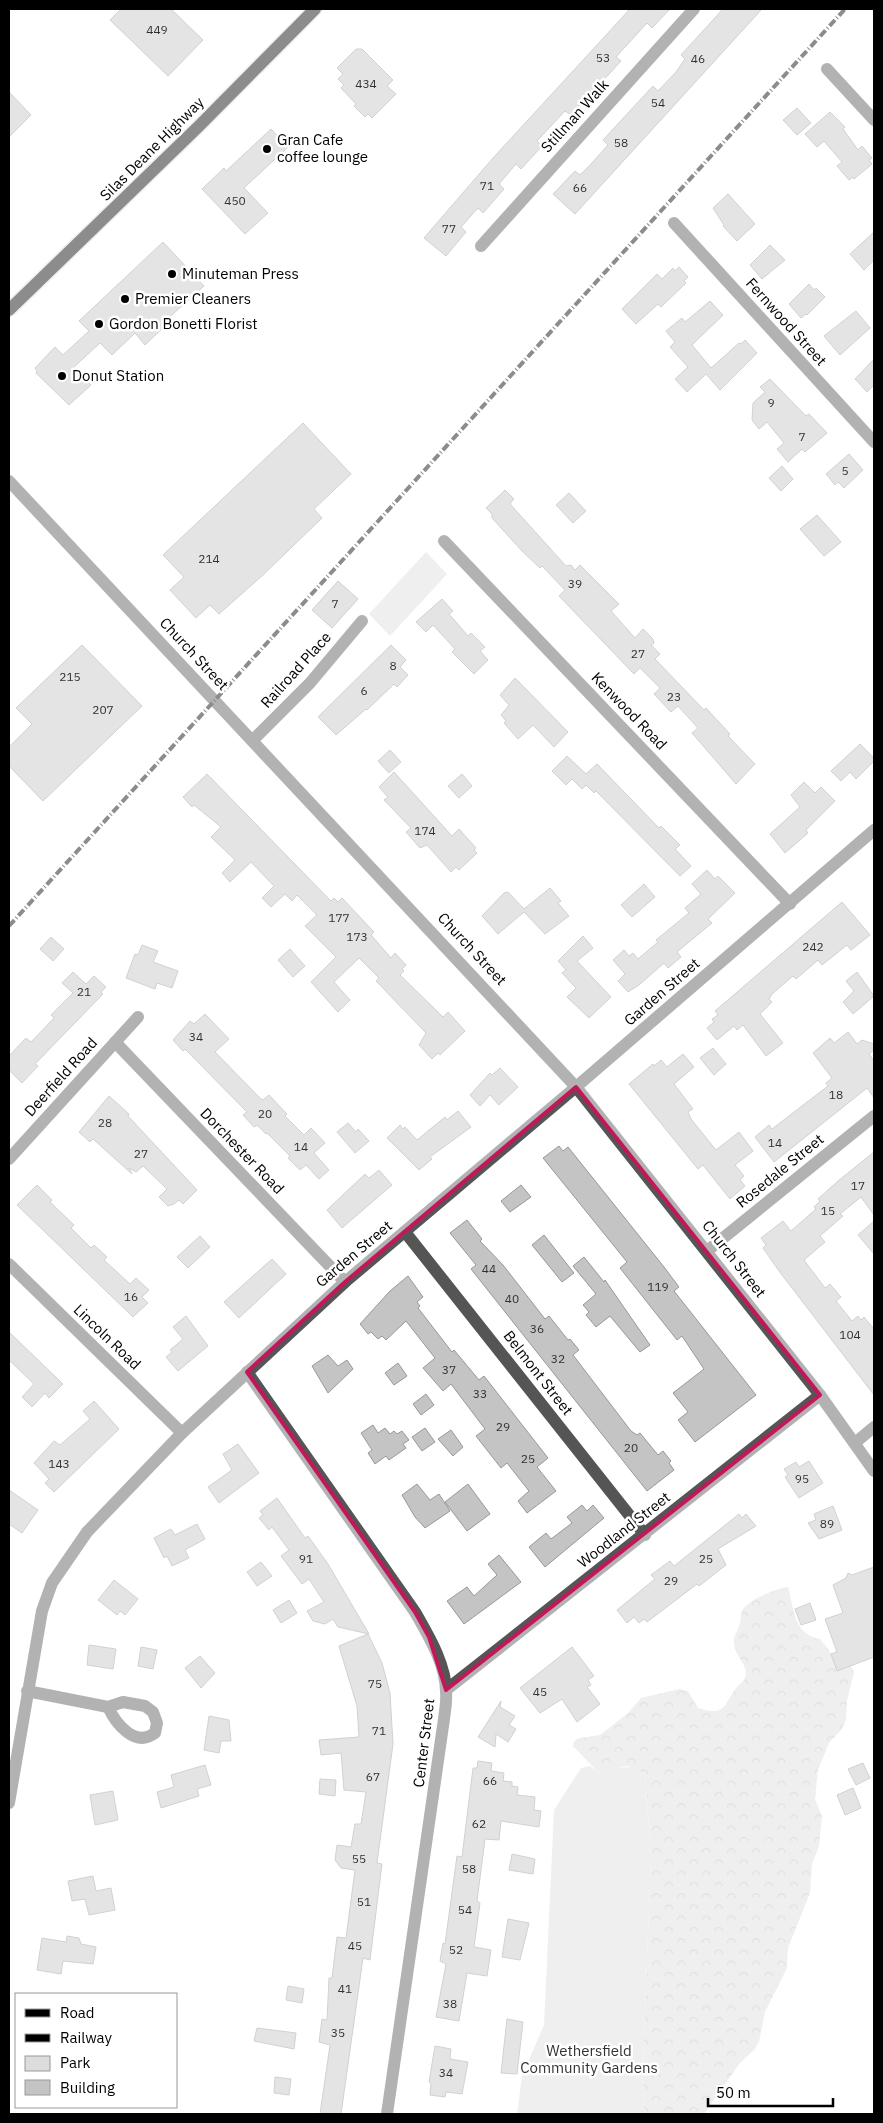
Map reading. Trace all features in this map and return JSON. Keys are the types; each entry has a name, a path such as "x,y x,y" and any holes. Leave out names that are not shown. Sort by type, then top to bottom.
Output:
{"main road":[{"name":"Silas Deane Highway","path":"9,310 151,174 315,9"}],"street":[{"name":"Stillman Walk","path":"481,246 694,9"},
{"path":"827,69 874,120"},
{"name":"Fernwood Street","path":"674,223 874,442"},
{"name":"Church Street","path":"9,481 576,1087 820,1394 856,1442 874,1471"},
{"name":"Kenwood Road","path":"444,541 790,904"},
{"name":"Railroad Place","path":"253,740 310,683 362,621"},
{"name":"Garden Street","path":"9,1803 40,1618 52,1583 87,1532 182,1433 345,1282 576,1087 874,830"},
{"name":"Deerfield Road","path":"9,1159 138,1017"},
{"name":"Dorchester Road","path":"115,1042 345,1282"},
{"name":"Rosedale Street","path":"707,1251 874,1116"},
{"name":"Belmont Street","path":"405,1232 645,1535"},
{"name":"Lincoln Road","path":"9,1264 182,1433"},
{"name":"Center Street","path":"248,1372 414,1612 433,1646 446,1690 442,1739 387,2114"},
{"name":"Woodland Street","path":"446,1690 645,1535 820,1394"},
{"path":"856,1442 874,1427"},
{"path":"27,1691 108,1707"}],"highlighted area":[{"path":"576,1087 820,1395 446,1690 429,1637 415,1612 247,1372 345,1282"}],"green space":[{"path":"426,552 447,574 390,636 369,614"},
{"path":"788,1587 796,1620 800,1627 811,1637 820,1639 832,1654 850,1664 854,1672 847,1701 846,1720 842,1729 829,1743 818,1770 815,1799 822,1816 819,1846 812,1864 810,1893 788,1948 787,1968 765,2012 759,2042 754,2050 740,2063 704,2114 645,2114 642,2093 651,1855 645,1774 627,1766 598,1772 573,1746 574,1741 580,1738 600,1735 628,1713 641,1698 679,1689 688,1691 698,1708 714,1711 723,1708 746,1675 736,1652 734,1641 740,1624 742,1610 758,1598"},
{"name":"Wethersfield Community Gardens","path":"590,1766 598,1772 628,1767 645,1774 651,1855 642,2093 645,2114 517,2114 522,2076 544,2025 554,1810 581,1768"}],"building":[{"path":"121,9 171,9 203,40 168,76 110,20"},
{"path":"630,9 670,9 652,28 647,23 616,57 621,61 599,85 571,115 565,111 537,141 542,146 521,169 516,164 499,184 504,189 483,213 478,208 461,227 466,232 446,256 424,238 493,158"},
{"path":"723,9 762,9 575,214 553,194 575,171 580,175 591,164 608,145 603,140 653,86 658,91 676,72 685,59 681,55"},
{"path":"356,49 362,49 393,80 387,86 396,94 372,118 368,114 365,117 354,106 356,104 341,88 344,85 338,79 343,74 337,68"},
{"path":"9,92 31,115 9,137"},
{"path":"797,108 811,123 797,135 783,120"},
{"path":"830,112 845,127 843,129 858,150 862,146 872,158 869,160 872,164 854,179 853,177 849,180 837,166 842,162 824,141 817,147 805,134"},
{"path":"271,129 288,147 244,188 268,213 245,234 202,189 224,168 226,171"},
{"path":"728,194 755,224 737,241 723,226 713,208"},
{"path":"874,232 874,260 864,270 850,254"},
{"path":"163,242 204,286 164,322 167,324 145,345 135,333 112,355 100,343 74,367 91,385 69,405 36,373 35,368 55,347 63,355 89,331 79,321"},
{"path":"770,245 785,260 762,279 750,265"},
{"path":"679,267 688,277 684,281 686,283 661,307 658,304 636,324 622,309 657,274 662,279 673,268 675,271"},
{"path":"809,284 814,290 816,288 825,297 807,315 801,318 789,304"},
{"path":"710,301 723,315 692,345 711,368 745,340 757,353 720,390 706,374 687,392 675,379 688,367 670,347 675,342 666,331 682,318 685,322"},
{"path":"856,311 870,328 840,355 824,336"},
{"path":"874,359 874,385 867,392 855,379"},
{"path":"770,379 806,416 809,414 827,433 805,452 802,449 788,462 777,449 784,443 767,422 759,429 752,420 753,403 765,392 760,387"},
{"path":"303,423 351,474 314,509 322,518 263,575 219,614 210,605 196,618 170,590 184,577 163,555"},
{"path":"849,454 863,470 844,488 838,482 835,485 826,474"},
{"path":"782,466 793,479 781,491 769,478"},
{"path":"505,490 514,499 510,504 566,566 571,565 575,570 580,565 619,604 611,611 635,638 643,629 653,639 654,643 651,645 660,654 655,659 704,710 706,708 730,734 728,736 755,764 736,784 692,733 698,728 678,706 671,712 654,694 660,688 640,668 634,674 559,596 565,590 542,566 540,568 522,551 492,518 492,514 486,508"},
{"path":"569,493 586,511 573,523 556,505"},
{"path":"817,515 841,542 824,556 800,529"},
{"path":"338,581 358,599 332,628 312,610"},
{"path":"442,599 453,611 449,614 468,636 471,633 485,647 480,651 488,660 474,674 452,652 455,649 433,625 426,632 416,622"},
{"path":"82,645 142,706 43,801 9,766 9,747 32,724 16,708"},
{"path":"391,645 406,660 400,667 408,675 397,687 394,684 367,710 336,735 318,717"},
{"path":"515,678 568,732 554,747 533,725 518,739 504,723 506,721 501,715 509,705 500,695"},
{"path":"860,744 874,758 874,761 856,779 850,772 841,781 831,771"},
{"path":"390,750 401,762 389,773 378,761"},
{"path":"567,756 586,774 597,764 659,828 661,826 680,845 675,849 691,866 680,876 596,791 594,793 586,785 582,789 572,779 566,785 552,771"},
{"path":"394,772 452,836 459,829 476,848 474,850 477,853 459,870 456,867 451,872 427,845 420,848 406,832 411,828 384,800 388,797 379,787"},
{"path":"207,774 331,901 334,898 338,902 342,898 374,932 371,935 391,958 395,953 406,965 400,975 443,1017 448,1012 465,1031 440,1055 438,1053 432,1059 419,1045 426,1033 376,981 379,978 359,958 334,982 350,1000 338,1012 311,982 336,957 305,926 317,915 297,895 292,901 285,894 271,907 262,898 274,886 251,862 230,882 222,873 235,860 211,837 221,827 194,805 192,807 183,797"},
{"path":"462,774 472,786 459,798 448,786"},
{"path":"804,782 815,793 821,787 835,801 806,830 808,833 785,853 770,834 800,807 791,795"},
{"path":"707,870 715,879 718,876 735,893 708,919 712,923 677,952 681,957 668,968 664,963 628,992 618,981 625,974 613,960 624,950 629,956 633,953 638,959 658,942 656,940 689,913 685,908 701,894 692,884"},
{"path":"644,884 655,897 632,917 621,905"},
{"path":"550,888 561,901 558,903 569,916 545,934 524,912 498,934 482,916 504,893 508,892 524,909"},
{"path":"842,902 870,935 851,950 847,945 822,965 818,960 796,979 793,976 772,994 769,999 772,1002 760,1014 783,1043 766,1056 743,1025 737,1030 734,1026 717,1040 707,1028 714,1022 712,1019 718,1015 715,1011"},
{"path":"583,936 593,948 577,961 611,997 589,1018 567,997 576,988 562,973 566,970 558,961"},
{"path":"51,937 64,949 53,961 40,949"},
{"path":"142,945 158,951 153,962 178,971 172,988 157,983 155,989 126,978 135,954 138,955"},
{"path":"290,949 305,966 293,977 278,960"},
{"path":"73,972 86,984 94,976 106,987 101,992 103,994 35,1064 38,1066 22,1083 9,1070 9,1056 26,1038 31,1042 54,1018 51,1015 73,993 62,983"},
{"path":"857,972 874,996 853,1014 843,1002 854,991 846,981"},
{"path":"205,1014 229,1039 215,1052 260,1098 263,1100 269,1095 287,1114 285,1116 304,1135 311,1128 325,1143 314,1153 329,1170 319,1179 306,1165 300,1170 288,1158 290,1156 267,1133 257,1125 254,1127 243,1115 247,1112 185,1049 183,1051 173,1040 190,1021 194,1024"},
{"path":"848,1032 857,1044 862,1040 874,1044 874,1050 869,1054 874,1061 874,1098 867,1088 774,1162 755,1137 769,1125 772,1129 828,1086 826,1083 832,1078 813,1053 830,1038 834,1043"},
{"path":"713,1048 726,1064 714,1075 700,1058"},
{"path":"683,1054 694,1067 674,1084 693,1109 688,1112 691,1119 716,1150 739,1132 753,1151 735,1165 744,1176 740,1180 745,1186 730,1199 703,1165 698,1169 629,1084 653,1064 654,1066 661,1060 667,1067"},
{"path":"500,1068 518,1087 499,1105 490,1095 480,1106 470,1095 490,1073 492,1075"},
{"path":"109,1096 129,1114 128,1116 197,1190 183,1204 179,1200 168,1206 159,1197 167,1189 143,1166 136,1172 129,1168 132,1174 93,1139 90,1142 79,1132"},
{"path":"458,1111 471,1127 430,1157 432,1159 419,1170 387,1138 400,1125 403,1129 405,1127 417,1140 445,1117 447,1120"},
{"path":"348,1123 356,1132 358,1129 369,1141 355,1153 337,1132"},
{"path":"559,1146 563,1151 568,1147 664,1267 679,1287 674,1291 756,1395 695,1442 678,1420 688,1412 673,1393 704,1369 682,1336 677,1340 620,1268 627,1262 543,1158"},
{"path":"874,1152 874,1215 861,1197 840,1214 843,1216 820,1236 825,1242 804,1260 825,1288 830,1284 841,1297 836,1301 852,1321 858,1316 861,1320 864,1317 874,1329 874,1395 779,1271 763,1248 766,1245 761,1238 783,1221 791,1231 816,1209 814,1207 820,1201 818,1199"},
{"path":"379,1170 392,1185 342,1228 327,1210 365,1174 369,1178"},
{"path":"37,1185 52,1200 50,1202 74,1225 71,1228 91,1248 94,1245 107,1257 104,1260 130,1284 136,1278 149,1290 142,1297 148,1303 133,1317 17,1205"},
{"path":"521,1185 531,1197 510,1212 501,1201"},
{"path":"467,1220 482,1239 480,1241 503,1265 545,1319 549,1316 568,1340 570,1339 579,1350 573,1355 631,1431 637,1435 640,1433 658,1455 663,1451 671,1461 669,1463 674,1470 647,1491 471,1269 476,1265 450,1233"},
{"path":"874,1221 874,1254 858,1235"},
{"path":"544,1235 574,1273 562,1282 532,1245"},
{"path":"200,1236 210,1247 188,1268 177,1257"},
{"path":"584,1257 604,1282 605,1280 650,1345 640,1352 610,1316 596,1327 586,1315 589,1312 583,1305 596,1294 573,1266"},
{"path":"272,1259 286,1274 239,1318 224,1302"},
{"path":"408,1276 423,1297 417,1302 420,1306 418,1308 452,1352 454,1350 479,1380 484,1376 548,1458 537,1467 556,1491 527,1513 518,1501 529,1491 507,1463 501,1468 476,1436 485,1429 451,1384 443,1391 423,1368 435,1358 406,1321 386,1340 382,1336 378,1339 371,1332 368,1334 360,1324 390,1291"},
{"path":"186,1316 208,1346 178,1371 166,1357 172,1352 170,1350 183,1339 173,1327"},
{"path":"9,1332 63,1384 49,1398 45,1393 32,1407 22,1397 34,1384 9,1360"},
{"path":"328,1355 338,1366 347,1360 353,1369 328,1393 312,1366"},
{"path":"398,1363 407,1376 394,1385 385,1373"},
{"path":"426,1394 434,1405 421,1415 413,1404"},
{"path":"94,1401 119,1429 54,1492 45,1483 49,1479 34,1463 54,1441 60,1445 90,1419 83,1411"},
{"path":"373,1425 378,1433 385,1428 390,1434 394,1431 397,1434 402,1431 409,1440 403,1444 406,1448 389,1460 386,1456 375,1464 368,1453 372,1450 361,1433"},
{"path":"425,1428 435,1442 422,1451 412,1437"},
{"path":"451,1430 463,1447 453,1456 438,1439"},
{"path":"238,1444 259,1473 219,1503 208,1487 232,1470 223,1454"},
{"path":"809,1461 823,1483 799,1498 785,1477 788,1475 784,1469 796,1462 799,1467"},
{"path":"417,1484 430,1500 439,1494 450,1511 425,1528 415,1517 402,1495"},
{"path":"468,1484 490,1514 467,1531 445,1502"},
{"path":"9,1490 38,1510 22,1533 9,1524"},
{"path":"277,1498 305,1538 308,1536 328,1564 369,1634 338,1627 333,1619 325,1624 313,1621 307,1611 324,1602 309,1579 302,1584 281,1556 289,1550 272,1527 269,1530 259,1518 263,1515 260,1511"},
{"path":"582,1505 587,1511 593,1505 604,1518 545,1567 529,1547 546,1533 551,1539 572,1523 567,1517"},
{"path":"833,1506 842,1530 819,1539 808,1523 816,1520 814,1514"},
{"path":"739,1514 742,1518 746,1514 756,1526 718,1549 726,1565 699,1586 697,1584 647,1622 644,1619 639,1623 634,1617 627,1623 617,1610 655,1579 651,1575 670,1561 674,1566"},
{"path":"197,1524 205,1539 185,1550 189,1558 172,1566 167,1556 164,1558 154,1538 171,1529 175,1535"},
{"path":"499,1555 521,1582 464,1624 447,1601 467,1587 474,1596 497,1575 488,1564"},
{"path":"261,1562 272,1576 257,1586 247,1572"},
{"path":"874,1567 874,1657 837,1671 831,1654 837,1652 825,1619 843,1613 833,1585 846,1578 848,1573 852,1575"},
{"path":"114,1580 138,1599 125,1615 120,1611 117,1615 98,1600"},
{"path":"289,1600 297,1613 281,1623 273,1610"},
{"path":"810,1603 816,1620 801,1625 795,1609"},
{"path":"368,1634 382,1663 390,1693 393,1744 377,1863 382,1864 370,1960 363,1958 341,2114 320,2114 330,2045 319,2042 322,2019 327,2020 329,1978 332,1978 337,1937 346,1938 355,1870 341,1868 335,1860 337,1845 351,1847 355,1824 361,1824 366,1792 344,1790 341,1753 321,1755 319,1740 359,1737 357,1706 339,1646"},
{"path":"89,1645 116,1649 113,1669 87,1665"},
{"path":"141,1647 157,1650 153,1669 138,1666"},
{"path":"572,1647 594,1676 588,1680 591,1685 587,1687 600,1704 577,1722 562,1699 540,1713 520,1688"},
{"path":"200,1656 215,1673 201,1688 185,1668"},
{"path":"501,1701 500,1707 515,1716 509,1725 516,1729 508,1742 496,1734 495,1747 478,1737"},
{"path":"209,1716 229,1720 231,1741 221,1741 219,1753 204,1750"},
{"path":"478,1761 492,1763 491,1771 504,1773 503,1781 512,1782 512,1786 518,1787 517,1795 535,1797 534,1810 541,1811 539,1827 501,1821 499,1840 485,1839 477,1901 480,1903 474,1947 491,1950 487,1976 467,1973 459,2021 436,2017 446,1964 440,1961 443,1943 445,1944 457,1856 462,1857 473,1768 477,1768"},
{"path":"863,1763 870,1778 856,1785 848,1769"},
{"path":"205,1765 211,1785 197,1789 199,1796 161,1808 157,1792 174,1787 171,1775"},
{"path":"320,1779 336,1780 335,1796 319,1794"},
{"path":"853,1788 861,1808 845,1815 837,1795"},
{"path":"113,1791 118,1820 95,1825 90,1795"},
{"path":"512,1854 535,1859 533,1874 509,1870"},
{"path":"93,1876 96,1891 111,1888 115,1910 89,1915 85,1899 72,1901 68,1881"},
{"path":"508,1919 529,1923 520,1960 502,1957"},
{"path":"67,1936 79,1938 81,1944 96,1947 93,1964 63,1961 61,1974 37,1970 42,1938 66,1942"},
{"path":"288,1986 304,1989 302,2003 286,2000"},
{"path":"507,2019 523,2022 517,2074 501,2073"},
{"path":"257,2028 296,2033 294,2049 254,2041"},
{"path":"435,2046 451,2049 450,2059 468,2062 462,2094 446,2092 445,2097 430,2095 431,2083 429,2082"},
{"path":"275,2077 291,2079 289,2095 274,2093"}],"railway":[{"path":"9,926 845,9"}],"place":[{"name":"Gran Cafe coffee lounge","path":"267,149"},
{"name":"Minuteman Press","path":"172,274"},
{"name":"Premier Cleaners","path":"125,299"},
{"name":"Gordon Bonetti Florist","path":"99,324"},
{"name":"Donut Station","path":"62,376"}]}
